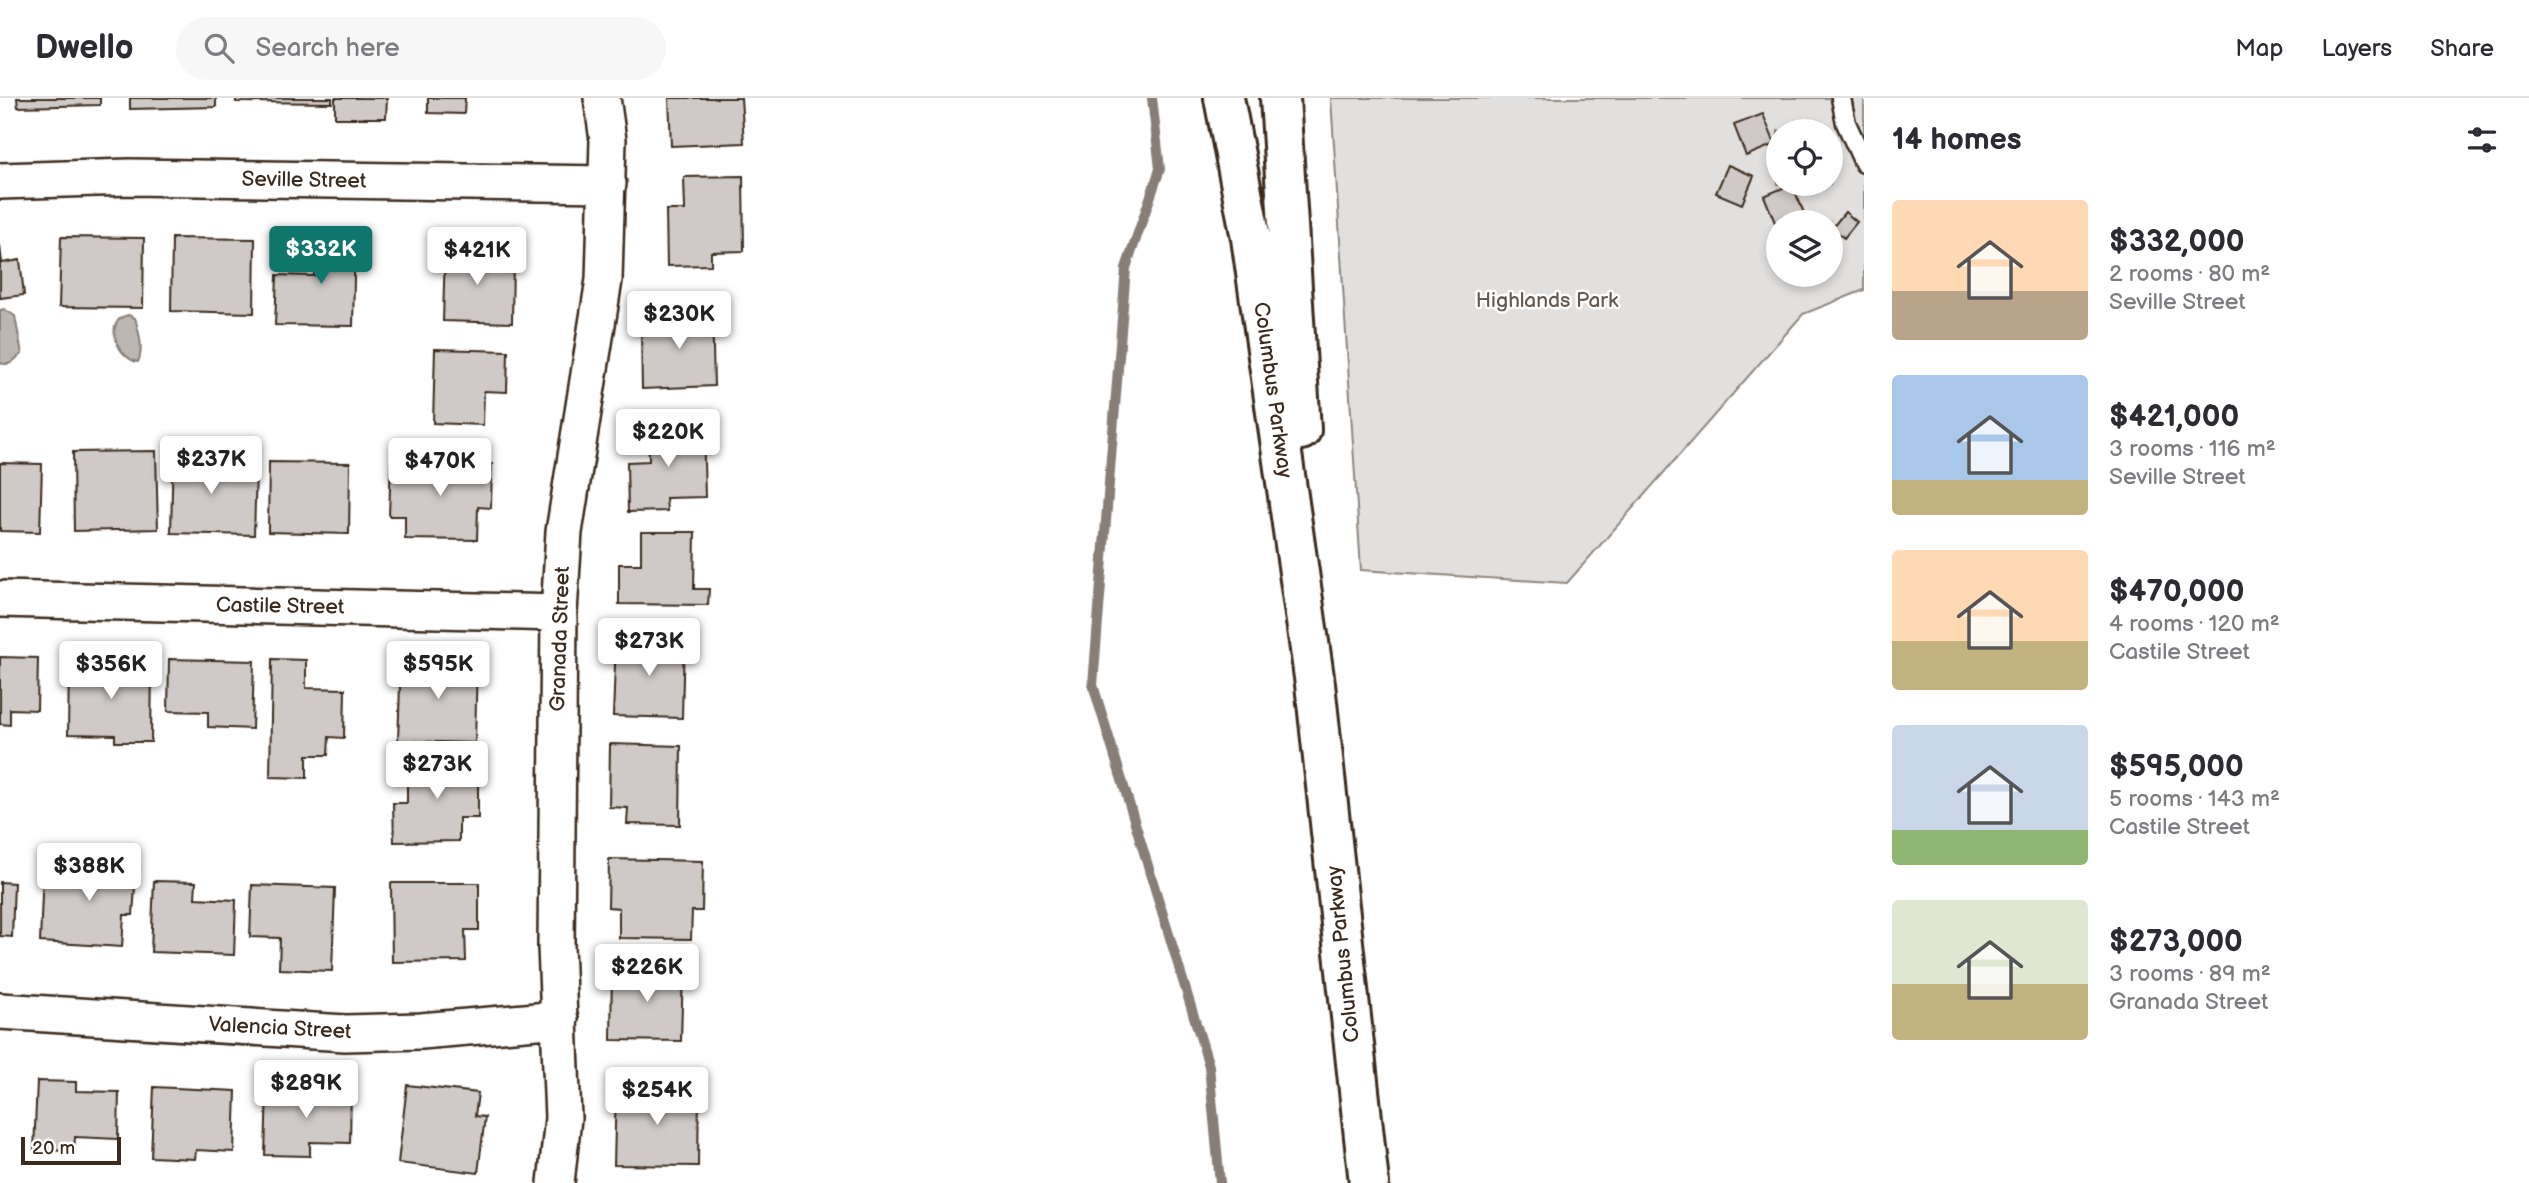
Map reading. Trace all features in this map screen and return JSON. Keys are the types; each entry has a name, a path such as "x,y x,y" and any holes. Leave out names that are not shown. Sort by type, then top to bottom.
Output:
{"main road":[{"name":"Columbus Parkway","path":"1224,98 1251,238 1315,684 1368,1183"},
{"name":"Columbus Parkway","path":"1280,98 1291,238 1315,684"}],"street":[{"name":"Granada Street","path":"556,1183 563,1118 556,946 559,613 564,532 604,280 608,140 602,98"},
{"name":"Seville Street","path":"0,181 130,177 608,184"},
{"name":"Castile Street","path":"0,599 559,613"},
{"name":"Valencia Street","path":"0,1011 345,1032 421,1031 560,1019"}],"lane":[{"path":"1841,98 1846,123 1864,163"}],"green space":[{"name":"Highlands Park","path":"1331,98 1864,98 1864,290 1803,314 1567,583 1361,570"}],"shaded area":[{"path":"4,309 15,316 22,354 8,364 0,363 0,310"},
{"path":"128,315 135,318 139,335 141,352 138,362 124,354 114,332 120,319"}],"building":[{"path":"17,98 100,98 100,105 18,107"},
{"path":"130,98 216,98 216,107 130,109"},
{"path":"236,98 332,98 332,103 236,102"},
{"path":"335,98 387,98 386,118 335,118"},
{"path":"428,98 465,98 464,114 428,113"},
{"path":"669,98 741,98 744,143 671,146"},
{"path":"1763,114 1766,122 1766,148 1746,156 1734,125"},
{"path":"1728,165 1754,176 1742,204 1716,193"},
{"path":"743,176 744,251 711,252 711,265 667,266 666,210 685,210 684,177"},
{"path":"1764,196 1797,196 1803,210 1770,210"},
{"path":"1845,212 1857,222 1844,238 1843,237"},
{"path":"315,231 355,232 353,326 275,325 277,275 314,276"},
{"path":"61,237 144,238 143,308 59,307"},
{"path":"172,238 255,239 254,313 171,311"},
{"path":"0,245 2,263 20,260 24,295 0,298"},
{"path":"445,248 494,249 494,260 513,260 512,323 443,321"},
{"path":"712,308 714,386 642,389 641,332 664,331 663,309"},
{"path":"435,349 508,351 507,392 484,391 483,425 433,423"},
{"path":"703,426 705,497 666,498 667,511 628,512 627,462 649,461 648,427"},
{"path":"173,447 208,447 207,468 256,470 254,535 171,533"},
{"path":"156,451 158,529 74,531 73,452"},
{"path":"391,461 492,464 491,508 478,507 477,540 405,539 405,516 389,516"},
{"path":"269,462 350,463 349,534 268,532"},
{"path":"0,463 42,464 40,532 0,531"},
{"path":"641,532 695,532 694,589 709,589 708,605 619,604 619,564 641,564"},
{"path":"616,638 684,639 682,718 613,716"},
{"path":"0,657 38,658 37,710 10,709 10,725 0,724"},
{"path":"401,658 477,660 475,743 398,741"},
{"path":"169,659 254,661 252,729 208,727 208,712 168,711"},
{"path":"272,659 306,660 306,688 345,689 344,738 329,737 328,755 307,755 307,778 270,777"},
{"path":"69,663 152,664 151,742 115,742 115,735 68,734"},
{"path":"610,744 681,746 680,825 627,824 628,808 609,807"},
{"path":"478,761 478,818 459,818 459,841 394,842 393,803 407,803 407,762"},
{"path":"94,856 137,858 133,915 124,915 122,947 40,942 43,870 93,872"},
{"path":"609,859 703,861 702,911 692,911 691,939 619,938 619,908 608,907"},
{"path":"154,881 196,882 195,898 236,900 234,955 151,952"},
{"path":"0,882 14,883 12,937 0,936"},
{"path":"391,883 479,883 479,930 465,930 466,961 392,962"},
{"path":"252,885 335,888 332,971 279,969 280,938 250,937"},
{"path":"612,967 683,968 681,1041 611,1040"},
{"path":"37,1081 76,1082 76,1091 119,1092 118,1139 75,1137 74,1151 34,1150"},
{"path":"407,1085 478,1093 475,1116 485,1117 478,1173 398,1163"},
{"path":"154,1087 236,1091 234,1152 196,1150 195,1159 151,1157"},
{"path":"616,1087 699,1089 698,1166 614,1165"},
{"path":"267,1088 351,1090 350,1143 310,1142 310,1156 265,1155"}],"waterway":[{"path":"1152,98 1160,169 1126,268 1093,685 1209,1066 1220,1183"}]}
